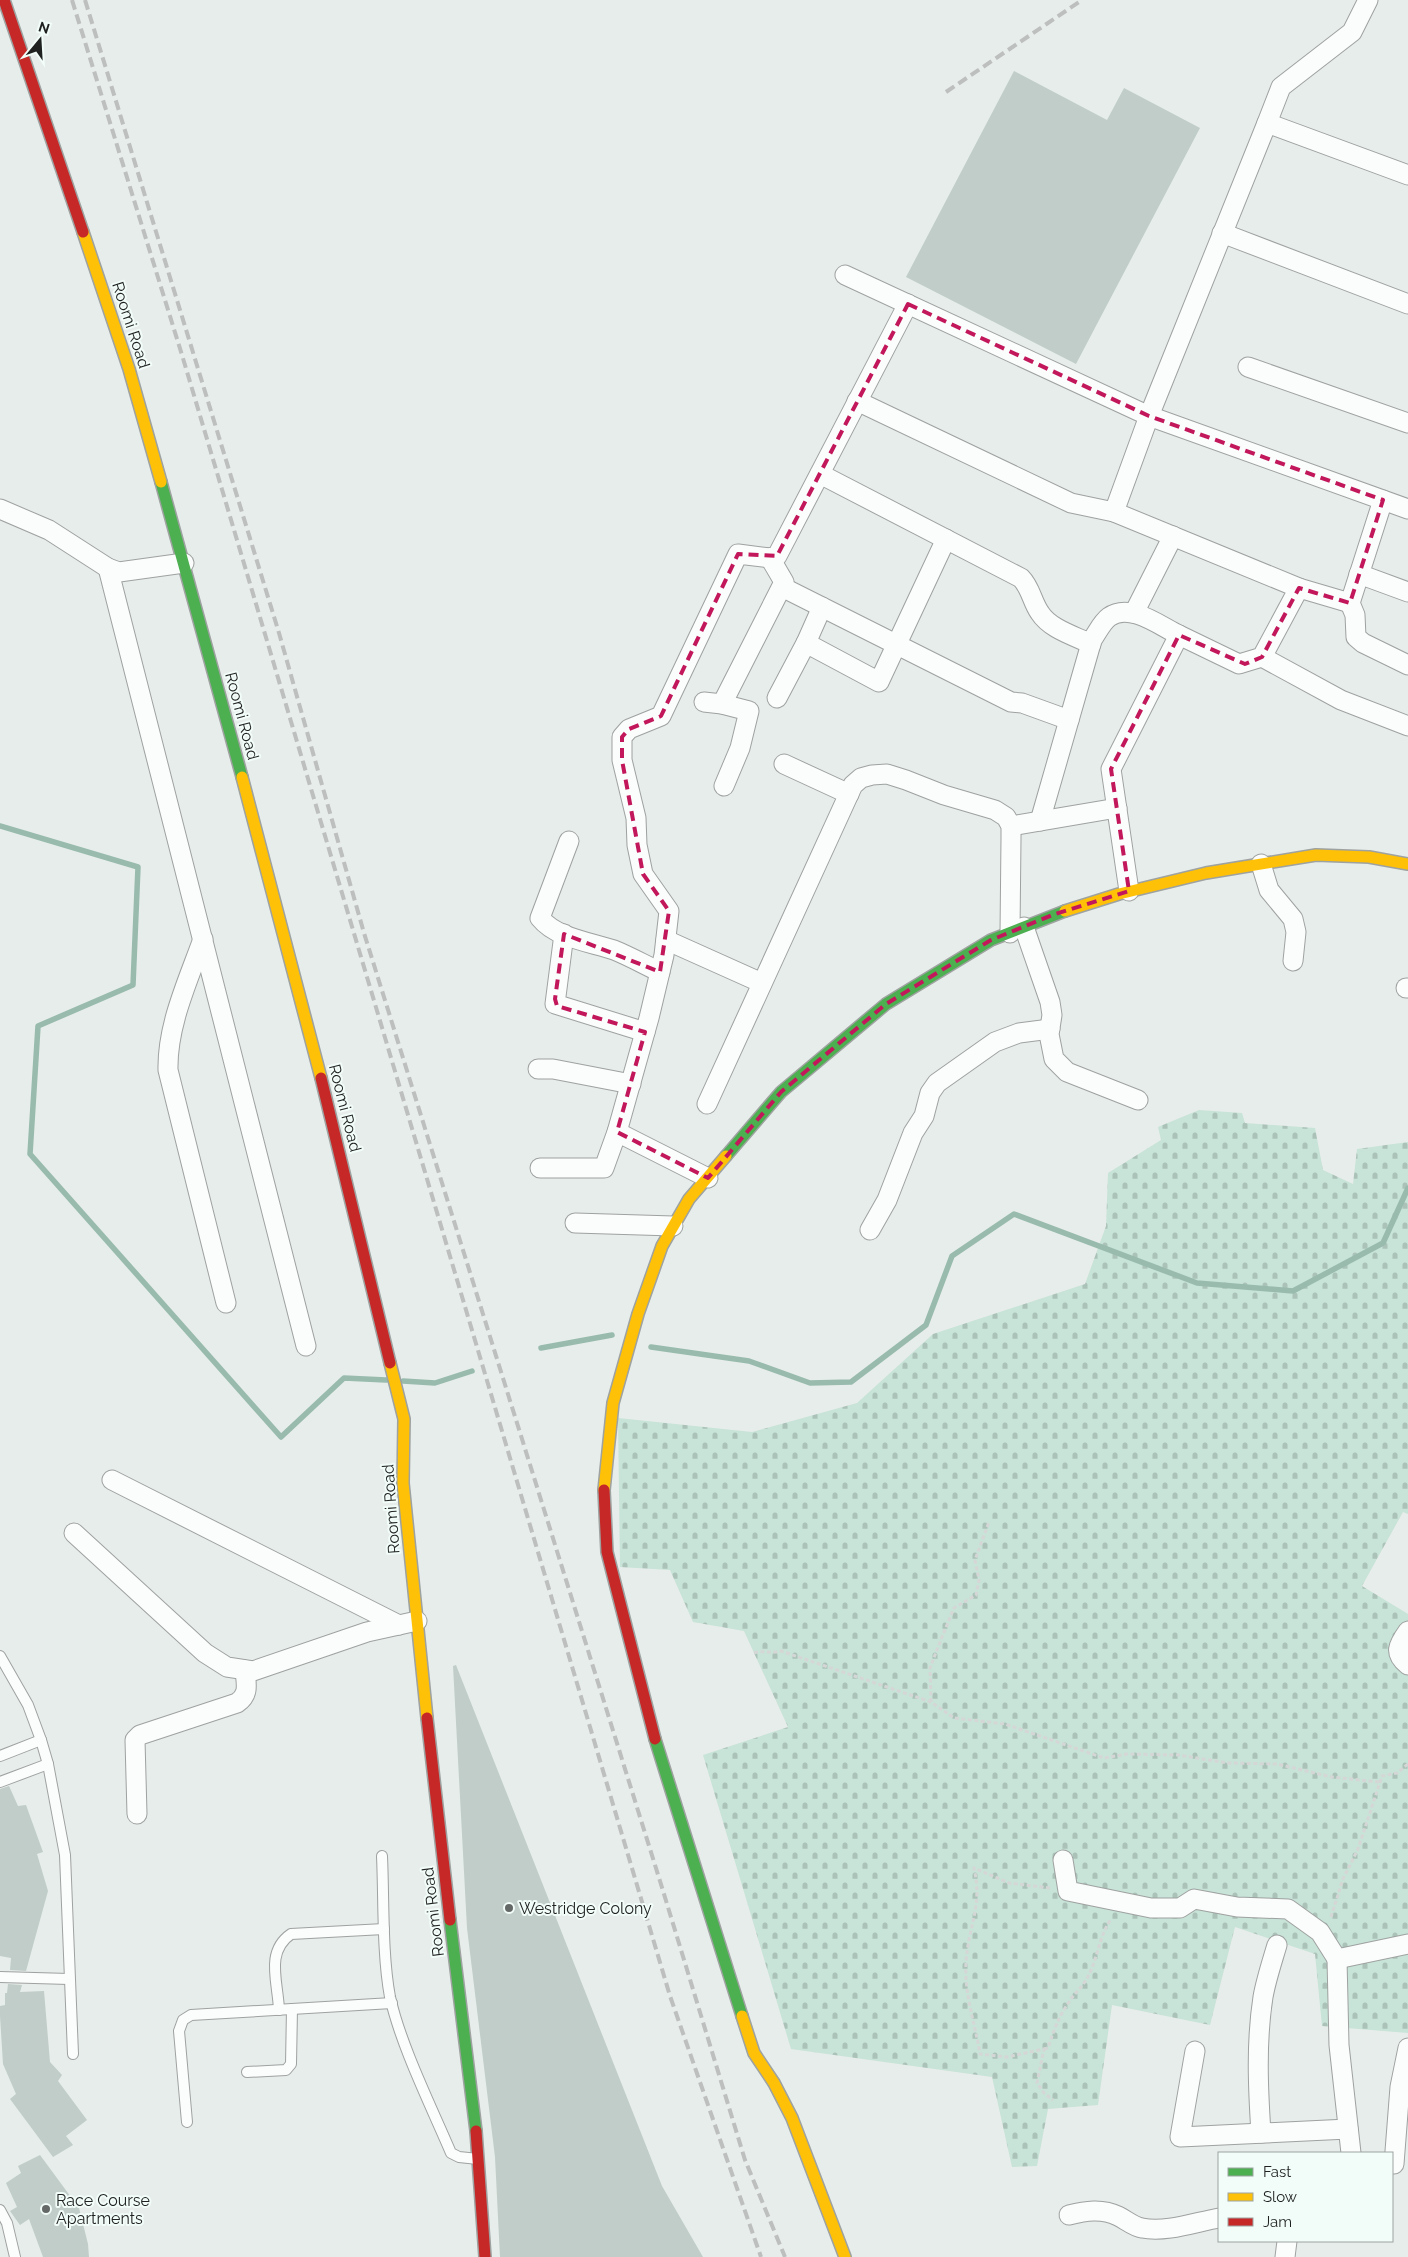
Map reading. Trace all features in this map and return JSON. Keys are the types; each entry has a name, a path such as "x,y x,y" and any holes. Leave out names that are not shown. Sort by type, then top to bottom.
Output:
{"street":[{"name":"Roomi Road","path":"4,0 129,369 184,563 312,1042 404,1419 403,1482 432,1770 479,2159 485,2257"},
{"path":"1114,512 1148,416 1281,87 1352,32 1368,0"},
{"path":"1266,123 1408,175"},
{"path":"1222,233 1408,304"},
{"path":"845,275 1148,416 1408,509"},
{"path":"540,1168 604,1168 631,1084 660,972 669,912 644,874 637,845 636,818 622,760 622,737 629,729 661,716 738,554 770,558 778,556 908,304"},
{"path":"1248,367 1408,424"},
{"path":"858,401 1070,503 1114,512 1300,588 1350,603"},
{"path":"820,474 1021,578 1028,586 1040,613 1046,619 1091,644"},
{"path":"1383,500 1350,603 1355,615 1356,637 1363,643 1408,665"},
{"path":"0,509 49,530 108,568 119,572 184,563"},
{"path":"1134,613 1173,536"},
{"path":"806,643 879,682 946,539"},
{"path":"724,786 740,748 749,711 713,703 784,582 770,558"},
{"path":"108,568 306,1346"},
{"path":"1359,574 1408,592"},
{"path":"782,587 1011,702 1022,703 1069,720"},
{"path":"1040,821 1091,644 1109,617 1129,612 1134,613 1239,664 1262,657 1300,588"},
{"path":"777,698 806,643 822,607"},
{"path":"1129,891 1111,769 1179,635"},
{"path":"1262,657 1341,700 1402,726 1408,726"},
{"path":"784,764 849,794"},
{"path":"706,1104 853,785 861,778 887,774 944,796 995,810 1006,817 1011,826 1017,930 1050,1002 1050,1049 1054,1058 1066,1072 1138,1100"},
{"path":"1011,826 1117,808"},
{"path":"569,841 540,918 545,924 564,934 616,951 660,972"},
{"path":"845,2257 792,2118 774,2083 754,2052 651,1724 607,1552 604,1494 613,1403 638,1314 662,1246 689,1199 781,1092 886,1004 991,940 1055,914 1129,891 1206,872 1316,855 1369,857 1408,864"},
{"path":"1262,864 1269,890 1293,919 1296,932 1293,960"},
{"path":"564,934 555,1004 645,1032"},
{"path":"202,939 175,1019 167,1050 168,1070 226,1302"},
{"path":"666,940 762,983"},
{"path":"870,1230 887,1200 913,1133 924,1116 930,1093 937,1083 995,1042 1020,1033 1050,1030"},
{"path":"538,1069 554,1069 631,1084"},
{"path":"617,1132 708,1178"},
{"path":"575,1223 673,1226"},
{"path":"112,1480 399,1625"},
{"path":"74,1533 205,1653 227,1667 253,1671 367,1632 417,1621"},
{"path":"1408,1631 1397,1648 1398,1654 1408,1666"},
{"path":"138,1814 135,1740 140,1735 237,1703 244,1698 247,1690 245,1670"},
{"path":"1063,1860 1068,1891 1120,1900 1151,1908 1180,1908 1194,1899 1237,1907 1288,1909 1320,1932 1337,1959 1339,2045 1351,2152"},
{"path":"1261,2133 1257,2066 1263,1996 1277,1944"},
{"path":"1337,1959 1408,1944"},
{"path":"1398,2165 1400,2088 1408,2048"},
{"path":"1195,2051 1180,2136 1348,2129"},
{"path":"1069,2215 1087,2210 1101,2211 1116,2215 1140,2228 1156,2229 1218,2218"},
{"path":"1285,2257 1287,2242"}],"lane":[{"path":"0,1656 28,1705 48,1764 65,1855 73,2054"},
{"path":"0,1756 40,1740"},
{"path":"0,1782 48,1764"},
{"path":"382,1856 384,1930 392,2003 398,2023 451,2153 459,2157 479,2159"},
{"path":"279,2010 275,1953 282,1941 291,1934 384,1930"},
{"path":"0,1977 69,1979"},
{"path":"187,2122 179,2031 183,2020 191,2015 392,2003"},
{"path":"247,2072 286,2070 291,2064 292,2009"},
{"path":"0,2210 7,2223 14,2257"}],"path":[{"path":"932,1702 930,1668 954,1608 976,1595 979,1580 975,1560 989,1522"},
{"path":"754,1653 781,1651 932,1702 954,1718 1005,1724 1104,1758 1127,1754 1178,1754 1228,1763 1277,1764 1332,1777 1379,1782"},
{"path":"1329,1923 1343,1879 1358,1849 1379,1782 1382,1776 1397,1773 1408,1764"},
{"path":"1068,1891 1009,1883 974,1868 978,1904 969,1937 966,1963 967,1998 980,2054 1007,2057 1048,2048 1055,2025 1068,2002 1085,1981 1097,1957 1102,1932 1116,1912 1120,1900"},
{"path":"1044,2049 1037,2083 1044,2093 1053,2100"}],"highlighted area":[{"path":"908,304 1149,416 1383,500 1350,603 1299,588 1262,657 1245,664 1179,635 1111,769 1129,891 1055,914 991,940 886,1004 781,1092 708,1178 617,1132 645,1032 557,1006 555,999 564,934 660,972 669,911 643,874 622,760 622,737 629,729 661,716 738,554 777,556"}],"green space":[{"path":"1199,1110 1242,1113 1245,1123 1315,1128 1323,1170 1353,1184 1357,1149 1408,1142 1408,1514 1403,1512 1362,1586 1408,1614 1408,2033 1322,2026 1315,1954 1235,1927 1210,2025 1112,2005 1098,2105 1048,2109 1037,2166 1012,2167 992,2077 791,2049 703,1755 788,1727 744,1631 693,1622 670,1570 620,1567 618,1418 752,1432 857,1403 933,1334 1085,1284 1106,1226 1108,1173 1161,1140 1158,1127"}],"building":[{"path":"1014,71 1107,120 1124,88 1200,128 1076,364 906,277"},
{"name":"Westridge Colony","path":"456,1665 662,2186 703,2257 500,2257 495,2157 467,1928 453,1666"},
{"path":"9,1786 18,1806 26,1805 43,1852 37,1854 48,1891 26,1971 10,1970 11,1958 0,1956 0,1789"},
{"path":"8,1984 22,1985 20,1992 44,1991 50,2062 62,2075 58,2081 87,2120 66,2136 73,2145 53,2157 10,2099 16,2094 3,2064 0,2016 0,2006 5,2005 5,1993 7,1993"},
{"name":"Race Course Apartments","path":"40,2155 79,2208 88,2244 89,2257 43,2257 29,2219 20,2225 10,2211 17,2207 6,2183 21,2173 18,2166"}],"waterway":[{"path":"0,826 138,867 133,985 38,1026 30,1154 281,1437 344,1378 386,1380"},
{"path":"651,1347 749,1361 810,1383 851,1382 926,1325 952,1256 1014,1214 1197,1283 1293,1291 1383,1243 1408,1188"},
{"path":"541,1348 612,1335"},
{"path":"403,1381 435,1383 472,1371"}],"railway":[{"path":"72,0 182,355 670,1996 761,2257"},
{"path":"85,0 279,633 364,933 660,1881 745,2160 785,2257"},
{"path":"946,92 1082,0"}],"traffic: fast":[{"path":"161,482 242,777"},
{"path":"726,1156 781,1092 886,1004 991,940 1065,911"},
{"path":"655,1739 742,2016"},
{"path":"450,1920 476,2131"}],"traffic: slow":[{"path":"83,232 129,369 161,482"},
{"path":"242,777 321,1078"},
{"path":"1065,911 1119,894 1206,873 1316,855 1369,857 1408,864"},
{"path":"604,1490 613,1403 638,1314 662,1246 689,1199 726,1156"},
{"path":"390,1363 404,1419 403,1483 427,1718"},
{"path":"742,2016 754,2053 774,2083 792,2118 845,2257"}],"traffic: jam":[{"path":"4,0 83,232"},
{"path":"321,1078 390,1363"},
{"path":"604,1490 607,1552 655,1739"},
{"path":"427,1718 450,1920"},
{"path":"476,2131 485,2257"}],"place":[{"name":"Westridge Colony","path":"509,1908"},
{"name":"Race Course Apartments","path":"46,2209"}]}
